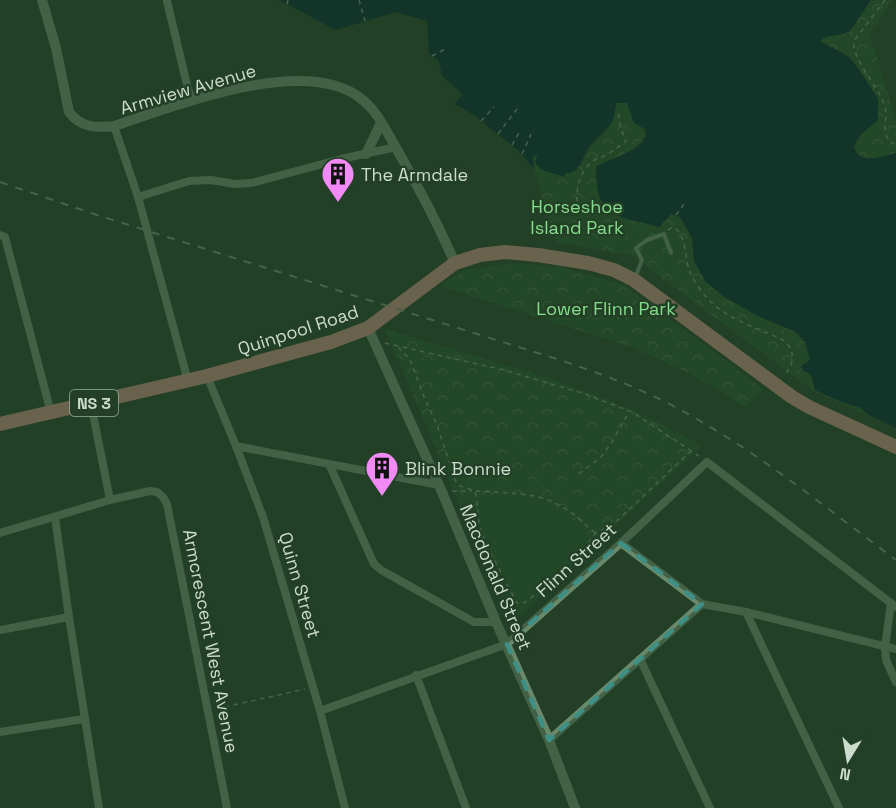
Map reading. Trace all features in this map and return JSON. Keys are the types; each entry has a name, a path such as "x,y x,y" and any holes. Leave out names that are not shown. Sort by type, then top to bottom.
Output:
{"main road":[{"name":"Quinpool Road","path":"0,424 188,381 331,342 373,324 455,263 480,255 505,252 588,263 614,270 634,280 792,397 896,447"}],"street":[{"name":"Armview Avenue","path":"42,0 56,48 69,112 82,124 93,127 114,126 193,100 269,83 313,81 329,84 363,100 396,147 436,220 455,263"},
{"path":"167,1 188,89 193,100"},
{"path":"366,153 381,123"},
{"path":"114,126 138,197 188,381"},
{"path":"138,197 189,181 252,183 396,147"},
{"path":"2,236 51,413"},
{"name":"Macdonald Street","path":"373,324 375,343 549,740 575,808"},
{"name":"Quinn Street","path":"207,376 262,517 320,711 345,808"},
{"path":"0,533 110,500 91,404"},
{"path":"236,446 440,489"},
{"path":"707,462 893,605 885,647 886,660 896,682"},
{"name":"Flinn Street","path":"320,711 507,644 621,543 707,462"},
{"path":"330,466 374,564 474,622 496,622"},
{"name":"Armcrescent West Avenue","path":"110,500 150,491 157,492 167,504 227,808"},
{"path":"56,517 84,719 99,808"},
{"path":"621,543 702,604 746,612 896,649"},
{"path":"549,740 702,604"},
{"path":"746,612 839,808"},
{"path":"0,630 69,617"},
{"path":"640,659 710,808"},
{"path":"416,675 466,808"},
{"path":"0,732 84,719"}],"lane":[{"path":"634,280 642,260 636,248 647,240 664,234 671,253"}],"path":[{"path":"287,4 288,0"},
{"path":"359,0 365,21"},
{"path":"885,0 854,40 853,45 884,103 887,113 884,133 888,140 896,145"},
{"path":"432,56 447,48"},
{"path":"481,121 494,107"},
{"path":"498,134 517,109"},
{"path":"579,210 576,201 577,188 585,171 592,162 626,141 620,126 618,109"},
{"path":"512,145 520,131"},
{"path":"522,154 531,134"},
{"path":"676,215 684,204"},
{"path":"664,234 671,227 677,229 684,245 690,271 707,297 720,310 785,341 790,347 794,355 793,362 783,377"},
{"path":"375,343 399,346 504,369 582,393 629,411 707,462"},
{"path":"399,346 402,353 409,357 424,399 437,425 455,480 460,486 474,491"},
{"path":"579,474 602,457 629,411"},
{"path":"474,491 477,500 478,524 516,603 524,603 575,563 595,533 609,527 619,519 691,451"},
{"path":"440,489 546,499 570,512 614,549"},
{"path":"207,711 312,687"}],"highlighted area":[{"path":"621,543 702,604 549,740 507,644"}],"green space":[{"path":"871,0 893,0 870,35 896,120 896,153 872,159 861,157 854,147 863,132 867,81 849,57 820,41 825,36 850,31"},
{"name":"Horseshoe Island Park","path":"616,103 628,103 634,119 645,129 646,136 629,152 595,170 599,198 659,227 671,213 680,217 692,238 694,261 758,316 796,332 805,342 810,360 801,366 811,375 815,390 861,408 869,416 896,429 812,390 631,255 555,242 532,162 533,155 537,156 549,172 564,176 563,174 580,166 589,148 605,132"},
{"name":"Lower Flinn Park","path":"513,263 562,267 624,285 764,389 745,407 691,374 631,347 440,286 465,270"},
{"path":"385,329 587,392 665,425 702,446 510,624"},
{"path":"507,501 532,503 552,508 580,524 589,533 573,561 524,601 516,600 483,527 481,514 488,508"}],"water":[{"path":"279,0 871,0 850,31 820,41 849,57 878,99 878,120 859,136 854,147 857,153 866,158 872,158 896,153 896,428 869,415 861,408 815,390 811,375 802,370 801,366 810,360 805,342 796,332 758,316 724,297 706,282 694,261 692,238 680,217 671,214 660,227 621,217 612,213 605,206 597,184 596,167 630,151 646,136 645,129 634,123 627,103 616,103 611,124 589,147 578,168 564,174 566,177 542,170 535,163 537,156 533,155 534,169 519,151 474,115 455,104 463,94 442,76 439,61 429,54 427,21 396,12 336,30"}],"railway":[{"path":"0,182 97,215 604,375 664,401 708,425 790,481 896,560"}],"place":[{"name":"The Armdale","path":"338,203"},
{"name":"Blink Bonnie","path":"382,497"}]}
